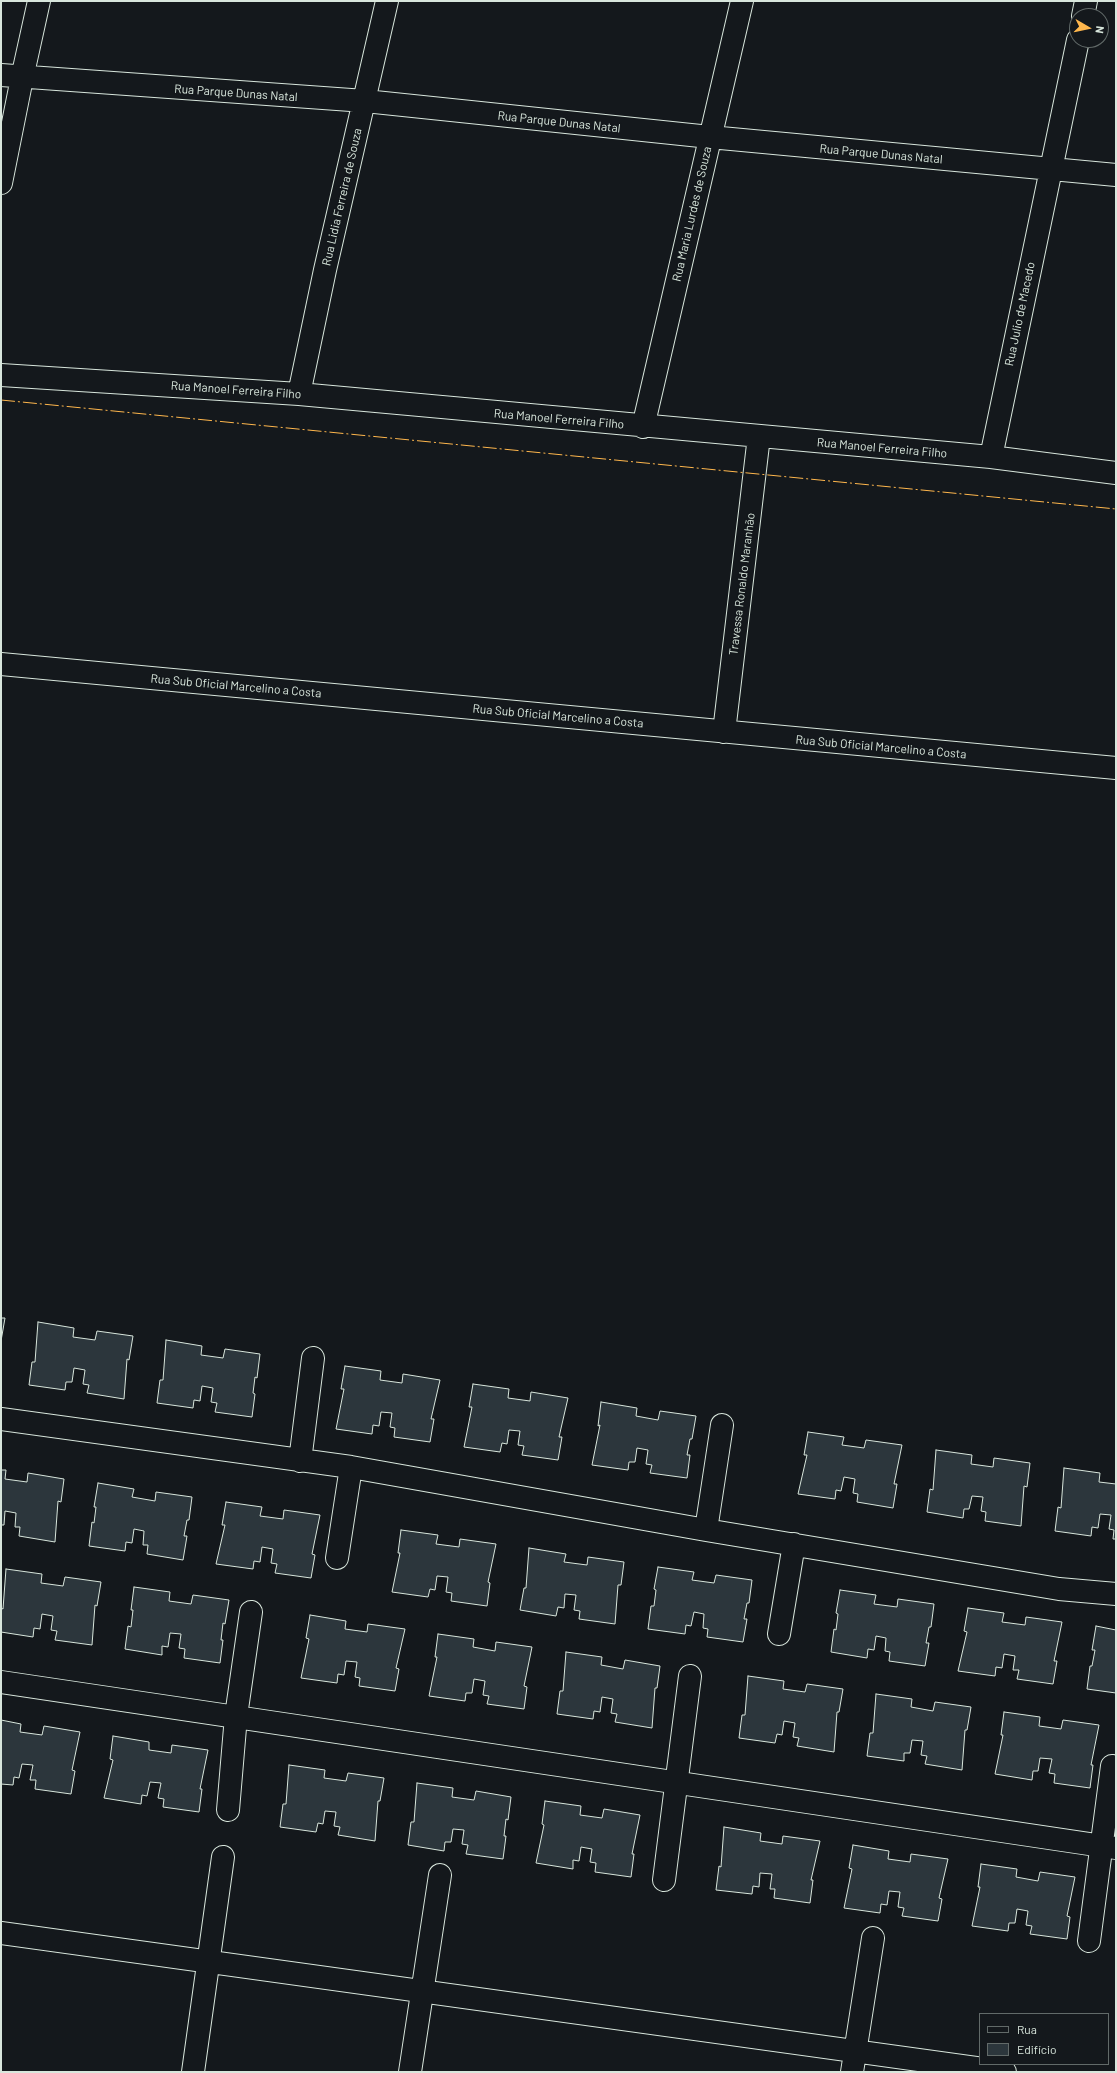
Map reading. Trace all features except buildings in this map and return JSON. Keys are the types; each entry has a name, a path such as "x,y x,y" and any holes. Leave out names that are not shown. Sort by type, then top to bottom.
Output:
{"street":[{"path":"1,183 11,77 39,1"},
{"name":"Rua Lidia Ferreira de Souza","path":"299,394 325,270 387,1"},
{"name":"Rua Maria Lurdes de Souza","path":"642,427 742,1"},
{"name":"Rua Julio de Macedo","path":"991,457 1076,48"},
{"name":"Rua Parque Dunas Natal","path":"11,77 365,101 710,137 1116,175"},
{"name":"Rua Manoel Ferreira Filho","path":"1,375 299,394 642,427 991,457 1116,473"},
{"name":"Travessa Ronaldo Maranhão","path":"724,732 759,436"},
{"name":"Rua Sub Oficial Marcelino a Costa","path":"1,664 1116,768"},
{"path":"300,1461 313,1358"},
{"path":"1,1418 351,1467 706,1530 1059,1589 1116,1594"},
{"path":"706,1530 722,1425"},
{"path":"338,1558 351,1467"},
{"path":"779,1634 794,1544"},
{"path":"228,1810 236,1716 251,1612"},
{"path":"664,1880 675,1782 690,1676"},
{"path":"1,1682 1109,1847"},
{"path":"1089,1941 1109,1847 1112,1766"},
{"path":"193,2072 223,1857"},
{"path":"410,2072 440,1875"},
{"path":"1,1934 422,1992 854,2062 1005,2072"},
{"path":"854,2062 873,1938"}],"power":[{"path":"1,400 1116,509"}]}
